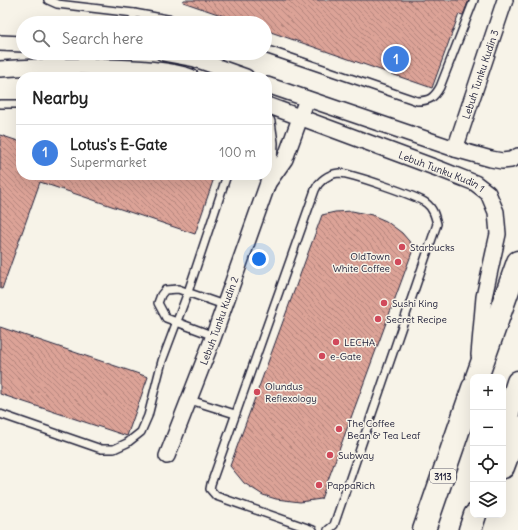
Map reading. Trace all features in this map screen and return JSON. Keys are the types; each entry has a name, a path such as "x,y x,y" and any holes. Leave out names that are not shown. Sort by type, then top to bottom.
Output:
{"highway":[{"name":"3113","path":"478,374 518,262"},
{"path":"506,420 518,382"},
{"name":"3113","path":"424,530 470,397"},
{"path":"506,460 518,427"},
{"path":"506,462 518,438"}],"street":[{"name":"Lebuh Tunku Kudin 3","path":"455,149 505,0"},
{"path":"0,43 16,44"},
{"path":"198,60 232,72"},
{"path":"0,69 67,65 150,69 165,72"},
{"path":"272,87 455,149 502,161 511,160 518,156"},
{"name":"Lebuh Tunku Kudin 2","path":"272,177 285,159 307,99"},
{"name":"Lebuh Tunku Kudin 1","path":"272,107 449,172 475,183 488,192 496,212 498,234 484,297 477,374"},
{"name":"Lebuh Tunku Kudin 2","path":"166,456 190,400 270,180"}],"lane":[{"path":"48,0 57,4 150,16"},
{"path":"272,51 417,101 427,101 435,96 440,87 474,0"},
{"path":"0,104 16,104"},
{"path":"313,530 213,493 211,484 315,190 320,182 337,173 348,174 426,202 434,212 437,224 436,231 334,525 328,530"},
{"path":"0,414 101,449 114,449 128,443 141,432 148,416 162,361 188,292 224,180"},
{"path":"214,336 166,318 158,303 165,290 171,288 188,292 224,305"},
{"path":"190,400 235,414"}],"building":[{"path":"184,0 469,0 463,15 459,14 432,88 272,32 272,16 224,16 183,2"},
{"path":"0,135 16,140 16,180 213,180 195,234 40,182 2,289 0,288"},
{"name":"e-Gate","path":"352,211 372,215 386,221 402,233 414,247 321,499 300,502 276,499 263,495 244,483 230,466 322,215 335,212"},
{"path":"0,327 148,377 127,436 0,394"}],"place":[{"name":"Lotus's E-Gate","path":"396,59"},
{"name":"Starbucks","path":"402,247"},
{"name":"OldTown White Coffee","path":"398,262"},
{"name":"Sushi King","path":"384,303"},
{"name":"Secret Recipe","path":"378,319"},
{"name":"LECHA","path":"336,342"},
{"name":"e-Gate","path":"322,356"},
{"name":"Olundus Reflexology","path":"257,392"},
{"name":"The Coffee Bean & Tea Leaf","path":"339,429"},
{"name":"Subway","path":"330,455"},
{"name":"PappaRich","path":"319,485"}]}
